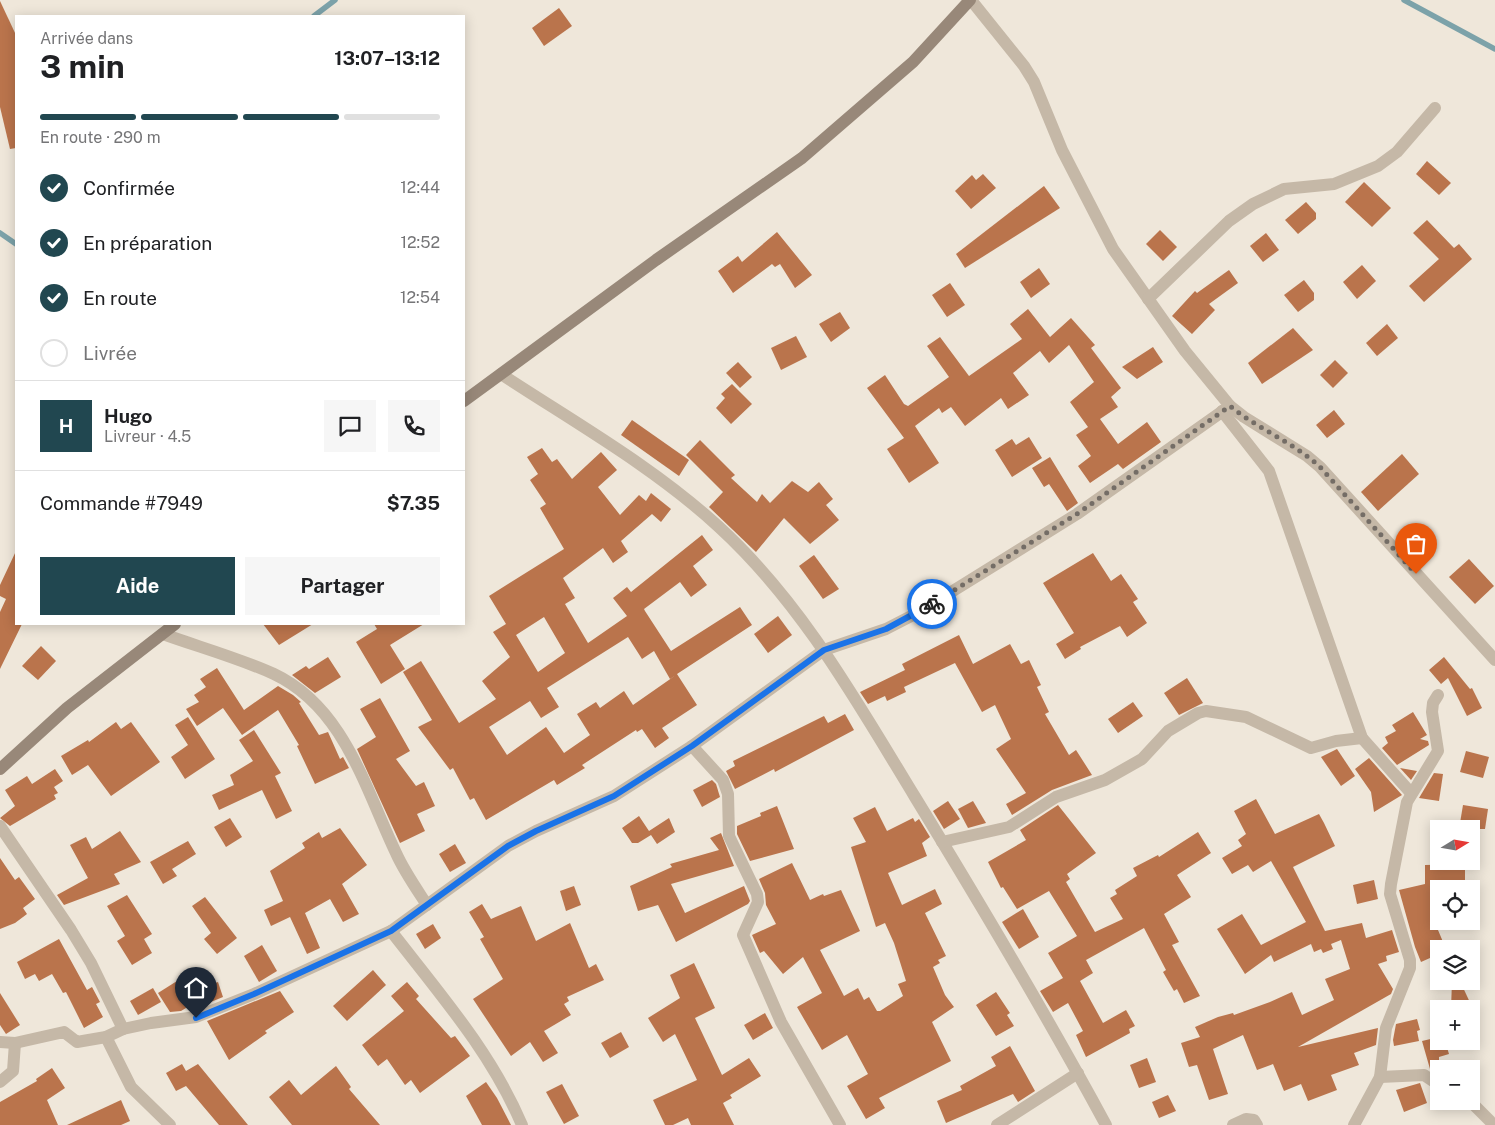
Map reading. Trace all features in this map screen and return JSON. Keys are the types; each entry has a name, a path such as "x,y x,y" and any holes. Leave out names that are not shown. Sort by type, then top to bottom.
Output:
{"main road":[{"path":"465,400 802,158 913,62 971,0"},
{"path":"0,769 66,708 174,625"}],"street":[{"path":"971,0 1024,66 1034,82 1062,150 1125,268 1269,471 1362,738 1411,793"},
{"path":"1148,299 1229,220 1253,204 1284,188 1334,184 1378,166 1397,152 1435,108"},
{"path":"501,374 671,487 718,526 764,572 824,650 858,702 1078,1073 1106,1125"},
{"path":"0,1042 15,1043 64,1032 77,1042 106,1037 123,1029 196,1018 221,1009 391,931 508,846 536,831 614,796 692,746 824,650 886,629 919,612 1077,514 1226,409"},
{"path":"1226,409 1244,417 1307,456 1320,467 1495,660"},
{"path":"163,634 274,674 314,703 336,728 352,755 396,855 426,905"},
{"path":"1354,1125 1380,1077 1386,1028 1410,968 1410,960 1390,894 1407,802 1438,752 1432,712 1433,703 1438,695"},
{"path":"942,842 1009,827 1056,797 1105,780 1142,759 1168,731 1198,713 1206,711 1246,717 1311,748 1336,741 1362,738"},
{"path":"692,746 723,780 728,794 730,836 757,894 758,902 743,935 781,1022 840,1125"},
{"path":"0,826 71,930 91,963 123,1029"},
{"path":"391,931 476,1040 514,1106 522,1125"},
{"path":"106,1037 131,1087 170,1125"},
{"path":"0,1082 13,1071 15,1043"},
{"path":"997,1125 1078,1073"},
{"path":"1380,1077 1424,1075 1430,1079"},
{"path":"1479,1110 1494,1125"},
{"path":"1233,1125 1250,1119 1254,1120 1257,1125"}],"building":[{"path":"0,1 15,33 15,148 10,149 0,107"},
{"path":"559,8 572,26 544,46 532,28"},
{"path":"1427,161 1451,183 1439,195 1416,174"},
{"path":"983,174 996,188 971,209 955,191 972,175 976,180"},
{"path":"1364,182 1391,208 1372,227 1345,202"},
{"path":"1044,186 1060,208 965,268 956,254"},
{"path":"1306,202 1316,213 1316,219 1298,234 1285,220"},
{"path":"1427,220 1454,248 1459,244 1472,259 1424,302 1409,286 1439,259 1413,233"},
{"path":"1160,230 1177,247 1163,261 1146,244"},
{"path":"777,232 812,275 795,288 780,264 775,267 772,264 733,293 718,271 738,256 742,262"},
{"path":"1266,233 1279,250 1263,262 1250,246"},
{"path":"1362,265 1376,281 1357,299 1343,282"},
{"path":"1039,268 1050,284 1031,298 1020,282"},
{"path":"1229,270 1238,283 1209,304 1215,310 1192,334 1172,316 1195,291 1197,293"},
{"path":"1304,280 1314,293 1314,300 1298,312 1284,295"},
{"path":"950,283 965,305 947,317 932,295"},
{"path":"1028,309 1050,337 1071,318 1095,345 1091,348 1121,388 1111,397 1118,407 1100,419 1118,444 1147,422 1161,442 1123,469 1118,464 1090,483 1078,466 1091,456 1076,435 1088,427 1070,402 1094,382 1069,345 1049,363 1040,351 1013,373 1029,395 1008,409 1001,398 965,426 951,407 942,413 939,408 915,426 939,463 909,483 887,449 904,438 867,388 885,375 904,404 908,406 949,377 927,346 940,337 969,376 1022,339 1010,324"},
{"path":"840,312 850,328 831,342 819,324"},
{"path":"1387,324 1398,338 1377,356 1366,343"},
{"path":"1293,328 1313,350 1262,384 1248,363"},
{"path":"796,336 807,357 781,370 771,348"},
{"path":"1153,347 1163,362 1137,379 1122,367"},
{"path":"1335,360 1348,373 1333,388 1320,375"},
{"path":"738,362 752,377 740,388 726,373"},
{"path":"732,384 752,404 731,424 716,408 725,398 721,394"},
{"path":"1334,410 1345,424 1327,438 1316,425"},
{"path":"632,420 689,460 679,476 621,435"},
{"path":"1029,437 1042,458 1012,477 995,450 1012,439 1016,445"},
{"path":"700,440 735,475 731,478 757,502 762,494 770,503 792,481 808,492 819,482 833,499 826,505 839,520 810,544 784,518 756,552 709,507 723,492 686,455"},
{"path":"542,448 552,462 557,459 572,479 601,452 617,470 598,487 620,515 639,495 646,501 651,493 671,509 661,522 652,514 621,541 628,552 613,563 603,548 563,578 575,598 565,604 588,643 627,616 613,598 627,587 631,592 702,535 713,550 693,566 707,585 691,597 680,582 644,609 645,611 671,651 740,607 752,625 677,674 697,705 662,728 669,738 655,748 642,729 637,732 636,730 582,765 585,768 557,785 554,780 486,820 474,798 470,800 453,768 450,770 418,727 432,720 403,672 421,661 459,723 496,699 482,681 510,657 493,632 506,624 489,596 564,549 540,508 546,504 530,480 538,474 527,457","holes":["544,617 565,653 538,672 516,635","628,637 642,659 654,651 670,679 676,675 633,705 624,691 600,708 596,702 577,714 590,735 564,753 546,727 507,755 489,727 530,701 541,718 559,707 547,688"]},
{"path":"1402,454 1419,474 1378,511 1361,492"},
{"path":"1050,457 1078,503 1067,511 1049,484 1044,487 1032,468"},
{"path":"15,553 15,625 22,625 0,669 0,612 6,599 0,596 0,585"},
{"path":"1093,553 1111,581 1121,574 1138,599 1133,602 1147,623 1127,637 1120,626 1080,647 1081,649 1065,659 1056,644 1074,633 1043,583"},
{"path":"814,555 839,589 823,599 799,566"},
{"path":"1469,559 1494,586 1475,604 1449,577"},
{"path":"778,616 792,635 768,653 754,634"},
{"path":"264,625 311,625 279,645"},
{"path":"375,625 422,625 390,645 405,669 381,684 356,642 377,629"},
{"path":"959,635 973,664 1010,644 1021,664 1029,660 1041,685 1037,687 1049,712 1045,714 1069,755 1076,750 1092,775 1052,790 1012,815 1006,804 1026,793 996,749 1011,739 995,705 982,712 955,663 904,687 906,692 887,701 885,696 868,704 860,692 905,670 902,664"},
{"path":"41,646 56,661 38,680 22,666"},
{"path":"328,657 341,677 315,693 292,675 306,666 309,669"},
{"path":"1444,657 1470,689 1472,688 1482,708 1467,716 1448,678 1441,684 1429,670"},
{"path":"217,668 244,710 278,686 293,695 301,702 299,703 319,735 328,732 340,759 343,757 349,768 315,784 297,746 299,745 278,710 242,735 223,708 197,726 186,709 199,702 194,695 206,687 200,679"},
{"path":"1187,678 1203,703 1179,715 1164,693"},
{"path":"380,698 410,751 396,759 416,786 424,782 435,806 417,814 425,831 400,843 357,749 376,737 360,709"},
{"path":"1133,702 1143,716 1118,733 1108,719"},
{"path":"1413,712 1427,735 1420,739 1428,741 1429,745 1397,765 1382,748 1388,743 1385,737 1396,731 1392,725"},
{"path":"845,714 854,730 775,772 774,769 735,789 726,771 735,766 733,761 824,716 828,723"},
{"path":"188,717 215,759 185,779 171,757 188,745 175,725"},
{"path":"116,722 121,729 131,722 160,762 111,796 88,765 72,775 61,756 88,740 89,742"},
{"path":"254,730 281,773 275,776 292,811 276,819 262,790 219,810 212,795 234,785 230,775 253,761 239,740"},
{"path":"1337,749 1355,776 1341,786 1321,757"},
{"path":"1466,751 1489,757 1483,778 1460,772"},
{"path":"1369,758 1402,795 1374,812 1371,792 1355,769"},
{"path":"1400,768 1417,771 1411,780"},
{"path":"55,769 63,781 54,787 58,793 54,795 56,799 10,826 0,818 15,806 5,790 27,776 32,784"},
{"path":"1434,773 1443,774 1439,801 1419,798"},
{"path":"712,780 716,784 720,797 702,807 693,790"},
{"path":"1256,799 1275,834 1319,814 1324,823 1335,846 1293,867 1325,931 1362,923 1366,938 1392,930 1399,952 1386,956 1387,961 1378,964 1393,989 1391,994 1298,1047 1378,1028 1376,1045 1354,1053 1359,1065 1331,1075 1337,1090 1308,1101 1301,1084 1284,1091 1273,1064 1257,1070 1243,1035 1213,1049 1228,1094 1209,1100 1197,1065 1189,1067 1181,1043 1200,1037 1195,1027 1218,1017 1233,1013 1234,1015 1292,992 1302,1015 1334,1000 1325,979 1350,969 1341,940 1331,944 1333,949 1323,953 1321,949 1314,952 1311,944 1274,962 1271,955 1245,974 1217,929 1242,914 1261,945 1306,922 1271,861 1253,872 1248,865 1232,874 1222,858 1242,846 1238,840 1246,834 1234,811"},
{"path":"948,801 960,819 944,829 933,811"},
{"path":"973,801 986,823 968,828 958,809"},
{"path":"1058,805 1096,853 1067,874 1070,879 1066,882 1095,932 1123,919 1110,898 1117,894 1115,890 1137,876 1133,868 1158,855 1159,857 1198,832 1211,853 1177,875 1191,897 1164,914 1179,942 1172,945 1200,996 1184,1003 1177,989 1174,991 1163,972 1166,970 1144,928 1086,960 1093,973 1080,981 1103,1023 1126,1010 1135,1026 1129,1029 1130,1033 1086,1057 1076,1035 1083,1031 1068,1003 1053,1012 1040,991 1063,978 1048,953 1077,936 1049,891 1017,909 1003,887 1001,888 988,862 1026,840 1020,830"},
{"path":"1463,805 1488,809 1485,829 1480,829 1480,820 1460,820"},
{"path":"777,806 794,849 750,861 737,834 737,826 761,816 760,813"},
{"path":"875,807 887,831 913,818 915,822 919,819 930,837 922,843 927,856 888,873 902,905 935,889 942,904 925,913 946,956 938,960 940,963 933,967 945,995 954,1007 932,1022 951,1061 879,1098 885,1108 866,1119 847,1086 868,1074 847,1035 822,1050 797,1007 822,993 803,957 783,974 764,951 760,953 752,935 776,924 766,905 765,893 759,879 792,863 810,900 823,894 824,896 841,890 860,931 820,950 844,996 858,988 864,1000 869,997 877,1011 880,1011 903,996 898,984 906,981 894,943 885,923 876,927 851,847 866,842 853,818"},
{"path":"639,816 649,831 669,818 675,832 657,844 651,835 638,843 632,843 622,828"},
{"path":"230,818 242,837 226,847 214,827"},
{"path":"340,828 367,865 342,884 359,914 343,922 330,899 305,913 320,948 307,954 290,917 271,926 264,910 283,901 270,871 305,848 302,843 319,832 322,838"},
{"path":"120,831 141,862 114,874 120,884 64,905 57,895 88,878 70,845 86,837 92,849"},
{"path":"721,833 734,866 671,884 685,913 744,886 750,901 748,904 676,942 658,905 638,911 630,886 672,867 670,864 719,850 710,838"},
{"path":"188,841 196,854 172,869 177,876 163,884 150,862"},
{"path":"455,844 466,863 450,872 439,854"},
{"path":"0,858 15,880 19,877 35,899 23,908 27,914 15,923 0,929"},
{"path":"1425,865 1430,865 1430,870 1465,870 1465,880 1430,880 1430,930 1438,930 1442,940 1430,940 1430,958 1421,962 1399,890 1425,884"},
{"path":"1374,880 1378,899 1357,904 1353,885"},
{"path":"574,886 581,905 566,911 560,891"},
{"path":"127,895 152,934 144,939 152,953 132,965 117,941 125,936 107,906"},
{"path":"205,897 237,938 217,954 204,939 211,933 192,906"},
{"path":"482,904 491,919 521,906 536,941 570,923 589,968 596,964 604,980 567,997 569,1001 564,1004 571,1015 544,1031 558,1053 543,1062 530,1042 511,1056 473,999 503,979 480,939 484,937 469,912"},
{"path":"1023,909 1039,937 1019,949 1002,922"},
{"path":"433,924 441,938 425,949 416,934"},
{"path":"59,939 87,990 92,987 100,1002 96,1004 103,1017 84,1028 66,992 63,993 52,974 39,981 35,974 25,979 17,962"},
{"path":"262,945 277,971 259,982 244,956"},
{"path":"694,963 715,1008 695,1018 722,1075 749,1058 761,1076 730,1095 732,1098 723,1103 734,1125 691,1125 688,1118 673,1125 665,1125 653,1100 697,1080 675,1034 663,1042 648,1018 680,998 670,975"},
{"path":"373,970 386,985 347,1021 333,1006"},
{"path":"177,981 191,1005 181,1011 170,1012 158,993"},
{"path":"218,982 223,997 201,1006 195,990"},
{"path":"407,982 419,996 416,999 451,1038 455,1036 470,1056 420,1093 411,1080 405,1085 387,1059 378,1066 362,1045 404,1011 391,996"},
{"path":"153,988 161,1002 138,1015 130,1001"},
{"path":"1452,990 1464,990 1469,1000 1451,1000"},
{"path":"280,991 294,1012 265,1031 267,1033 229,1060 207,1021"},
{"path":"996,992 1010,1013 1007,1015 1014,1026 996,1036 976,1005"},
{"path":"0,993 20,1025 6,1034 0,1025"},
{"path":"765,1013 773,1028 753,1040 744,1025"},
{"path":"1417,1019 1420,1030 1417,1031 1419,1041 1394,1046 1393,1040 1396,1024"},
{"path":"621,1032 629,1047 610,1058 601,1043"},
{"path":"1430,1039 1430,1050 1448,1050 1449,1054 1439,1057 1439,1060 1430,1060 1430,1069 1422,1041"},
{"path":"1010,1046 1035,1091 1018,1102 1013,1094 946,1123 937,1101 962,1090 960,1086 996,1066 991,1057"},
{"path":"1147,1058 1156,1082 1139,1088 1130,1065"},
{"path":"182,1064 186,1071 198,1064 248,1125 219,1125 186,1086 176,1091 166,1073"},
{"path":"336,1066 351,1087 349,1089 380,1125 292,1125 269,1097 289,1080 301,1095"},
{"path":"52,1068 65,1088 47,1100 58,1125 0,1125 0,1102 37,1081 36,1079"},
{"path":"486,1082 511,1125 482,1125 466,1096"},
{"path":"1420,1083 1427,1103 1404,1112 1396,1090"},
{"path":"562,1084 579,1116 564,1124 546,1092"},
{"path":"1168,1095 1176,1111 1159,1118 1152,1102"},
{"path":"121,1100 130,1121 121,1125 67,1125"}],"waterway":[{"path":"315,15 335,0"},
{"path":"1404,0 1495,49"},
{"path":"0,233 15,243"}],"way so far":[{"path":"932,604 1077,514 1230,406 1244,417 1297,449 1320,467 1416,574"}],"route":[{"path":"196,1018 221,1009 391,931 508,846 536,831 614,796 692,746 824,650 886,629 932,604"}]}
